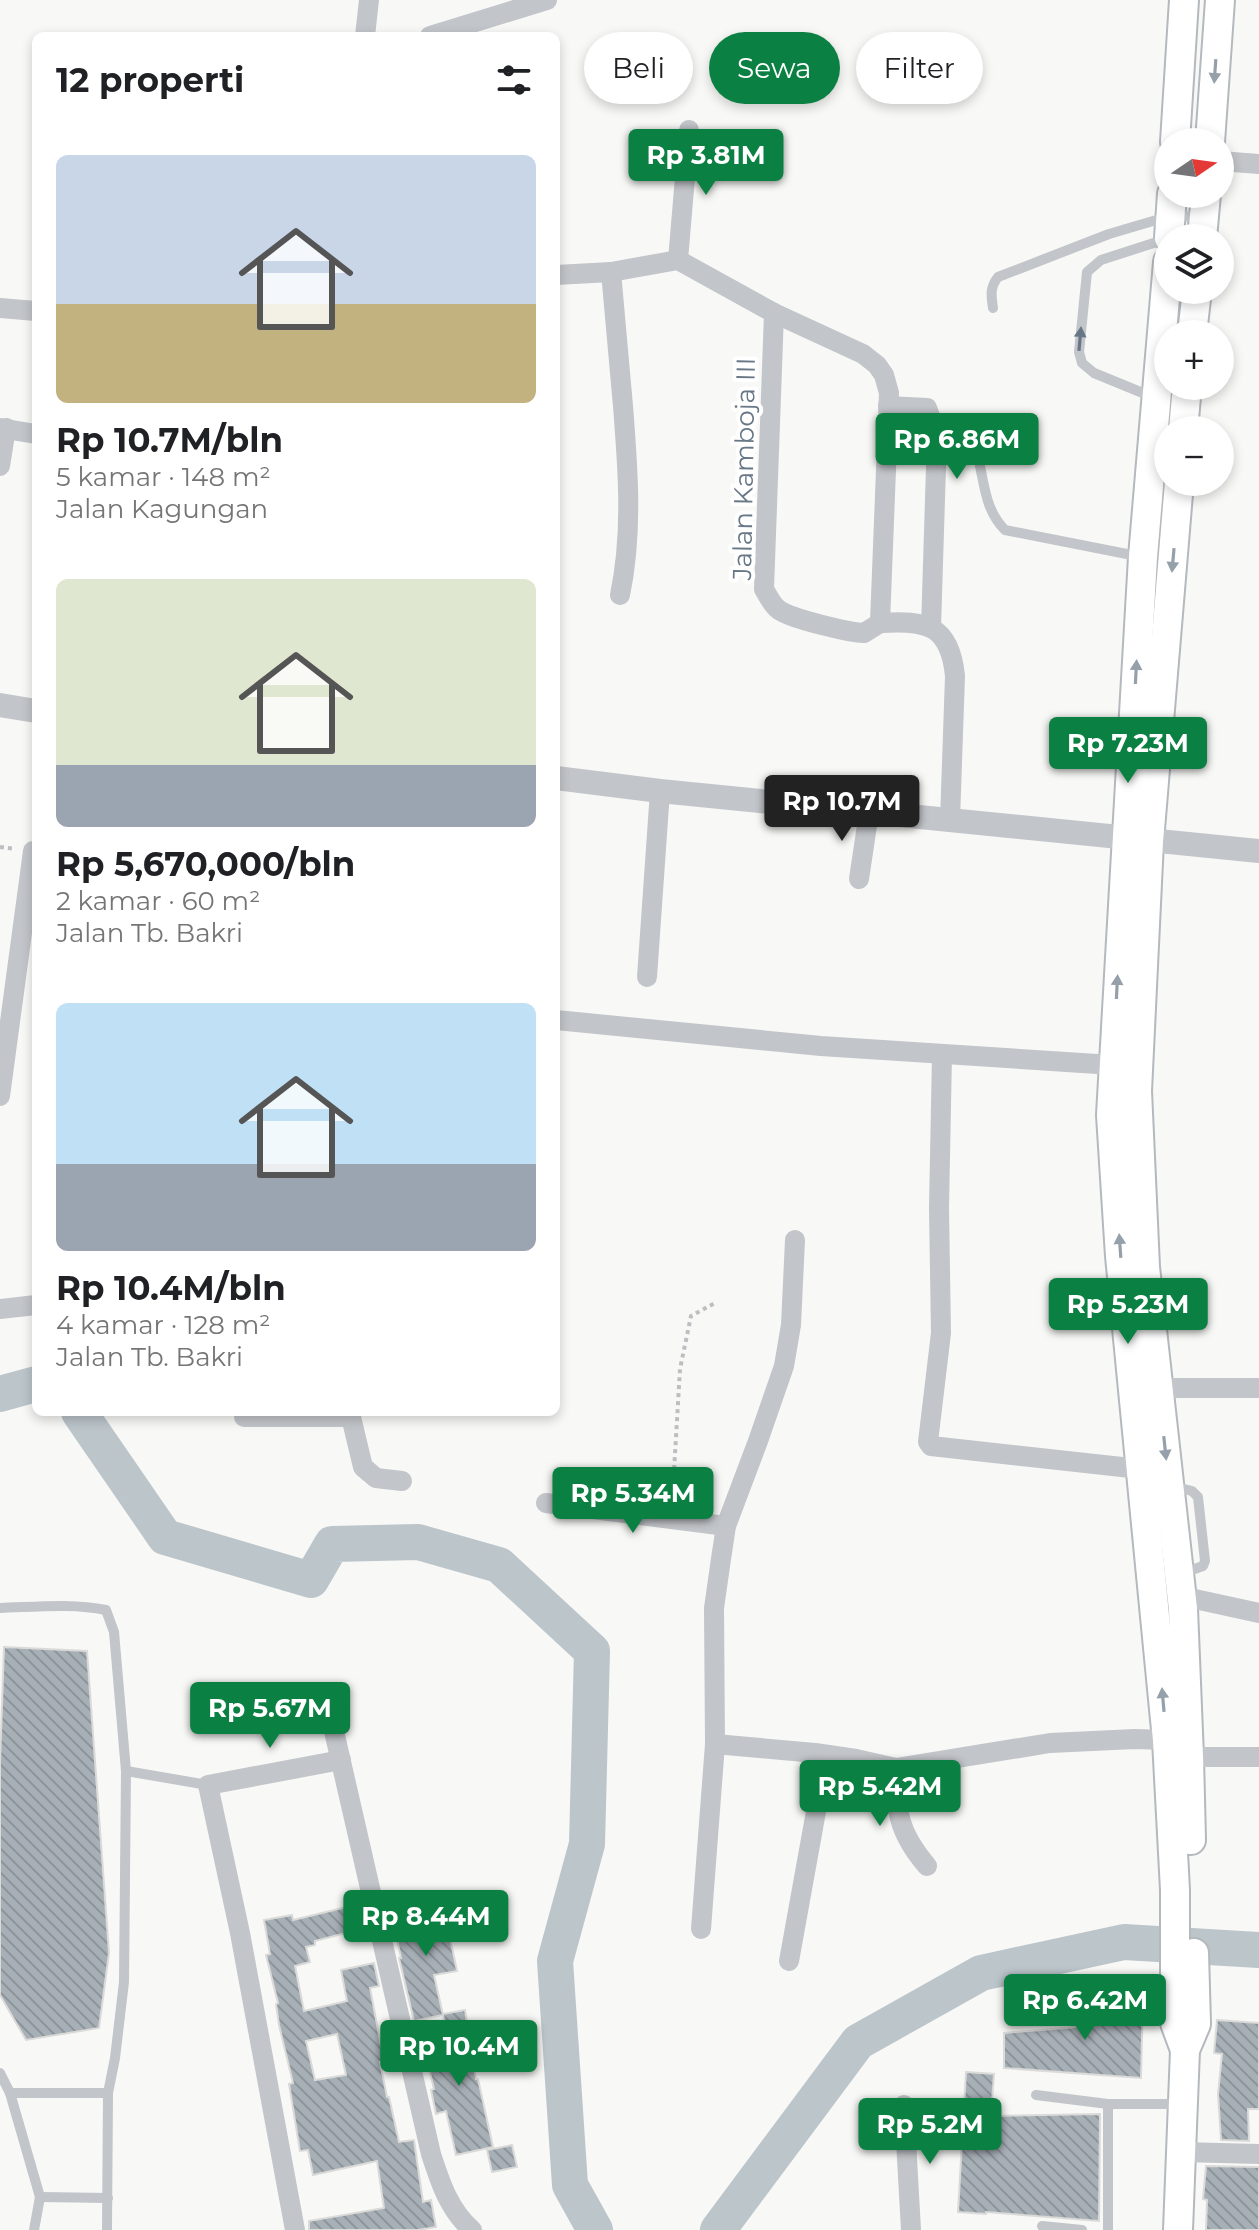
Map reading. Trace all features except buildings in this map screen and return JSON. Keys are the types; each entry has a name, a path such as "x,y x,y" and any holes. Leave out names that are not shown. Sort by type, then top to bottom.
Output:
{"main road":[{"path":"1176,128 1184,0"},
{"path":"1211,128 1220,0"},
{"path":"1155,400 1143,557 1138,840 1137,1091 1145,1267 1146,1388 1140,1469 1178,1748"},
{"path":"1177,496 1113,1065 1111,1115 1118,1226 1146,1388 1169,1486 1179,1585 1178,1748 1185,2003 1196,2024 1185,2050 1178,2230"}],"street":[{"path":"365,32 369,0"},
{"path":"440,32 501,7 547,0"},
{"path":"678,260 689,130"},
{"path":"1234,162 1259,164"},
{"path":"560,275 611,272 678,260 774,313 863,354 877,365 884,375 889,393 880,623"},
{"path":"611,272 627,454 627,565 620,595"},
{"path":"0,308 32,311"},
{"name":"Jalan Kamboja III","path":"774,313 764,589 780,611 835,628 864,633 880,623 909,621 931,628"},
{"path":"888,406 927,408 937,435 931,628 953,653 955,676 950,820"},
{"path":"0,466 3,428 32,433"},
{"path":"0,705 32,710"},
{"path":"560,778 1259,851"},
{"path":"647,977 660,791"},
{"path":"859,879 869,812"},
{"path":"0,1096 32,859"},
{"path":"560,1020 821,1046 1113,1065"},
{"path":"942,1054 939,1208 941,1333 928,1442 931,1446 1140,1469"},
{"path":"701,1929 715,1744 714,1608 726,1526 784,1366 791,1325 795,1240"},
{"path":"0,1309 32,1305"},
{"path":"1146,1388 1259,1388"},
{"path":"244,1417 298,1416"},
{"path":"351,1416 363,1467 376,1478 402,1481"},
{"path":"546,1503 726,1526"},
{"path":"1179,1585 1259,1613"},
{"path":"325,1692 431,2154 445,2194 462,2222 472,2230"},
{"path":"715,1744 829,1755 896,1768 1050,1743 1135,1739 1178,1748 1259,1757"},
{"path":"789,1961 829,1755"},
{"path":"295,2230 240,1933 208,1785 341,1760"},
{"path":"896,1768 896,1805 904,1833 927,1866"},
{"path":"904,2105 911,2230"},
{"path":"1181,2152 1259,2154"}],"lane":[{"path":"993,308 991,293 998,277 1109,234 1154,231"},
{"path":"1154,240 1101,260 1087,272 1079,352 1082,363 1094,373 1154,398"},
{"path":"980,466 988,506 1005,530 1143,557"},
{"path":"0,1608 42,1606 106,1610 114,1632 126,1771 124,1982 108,2093 107,2230"},
{"path":"126,1771 208,1785"},
{"path":"0,2073 10,2093 40,2197 34,2230"},
{"path":"10,2093 108,2093"},
{"path":"1036,2095 1108,2104 1183,2104"},
{"path":"1108,2104 1108,2230"},
{"path":"40,2197 108,2198"},
{"path":"1042,2226 1082,2230"}],"path":[{"path":"656,1516 674,1471 680,1369 691,1316 715,1303"}],"waterway":[{"path":"0,1394 32,1385"},
{"path":"82,1416 165,1537 311,1580 332,1544 418,1542 499,1565 592,1651 587,1844 555,1961 570,2185 595,2230"},
{"path":"718,2230 858,2042 981,1973 1124,1942 1259,1950"}]}
